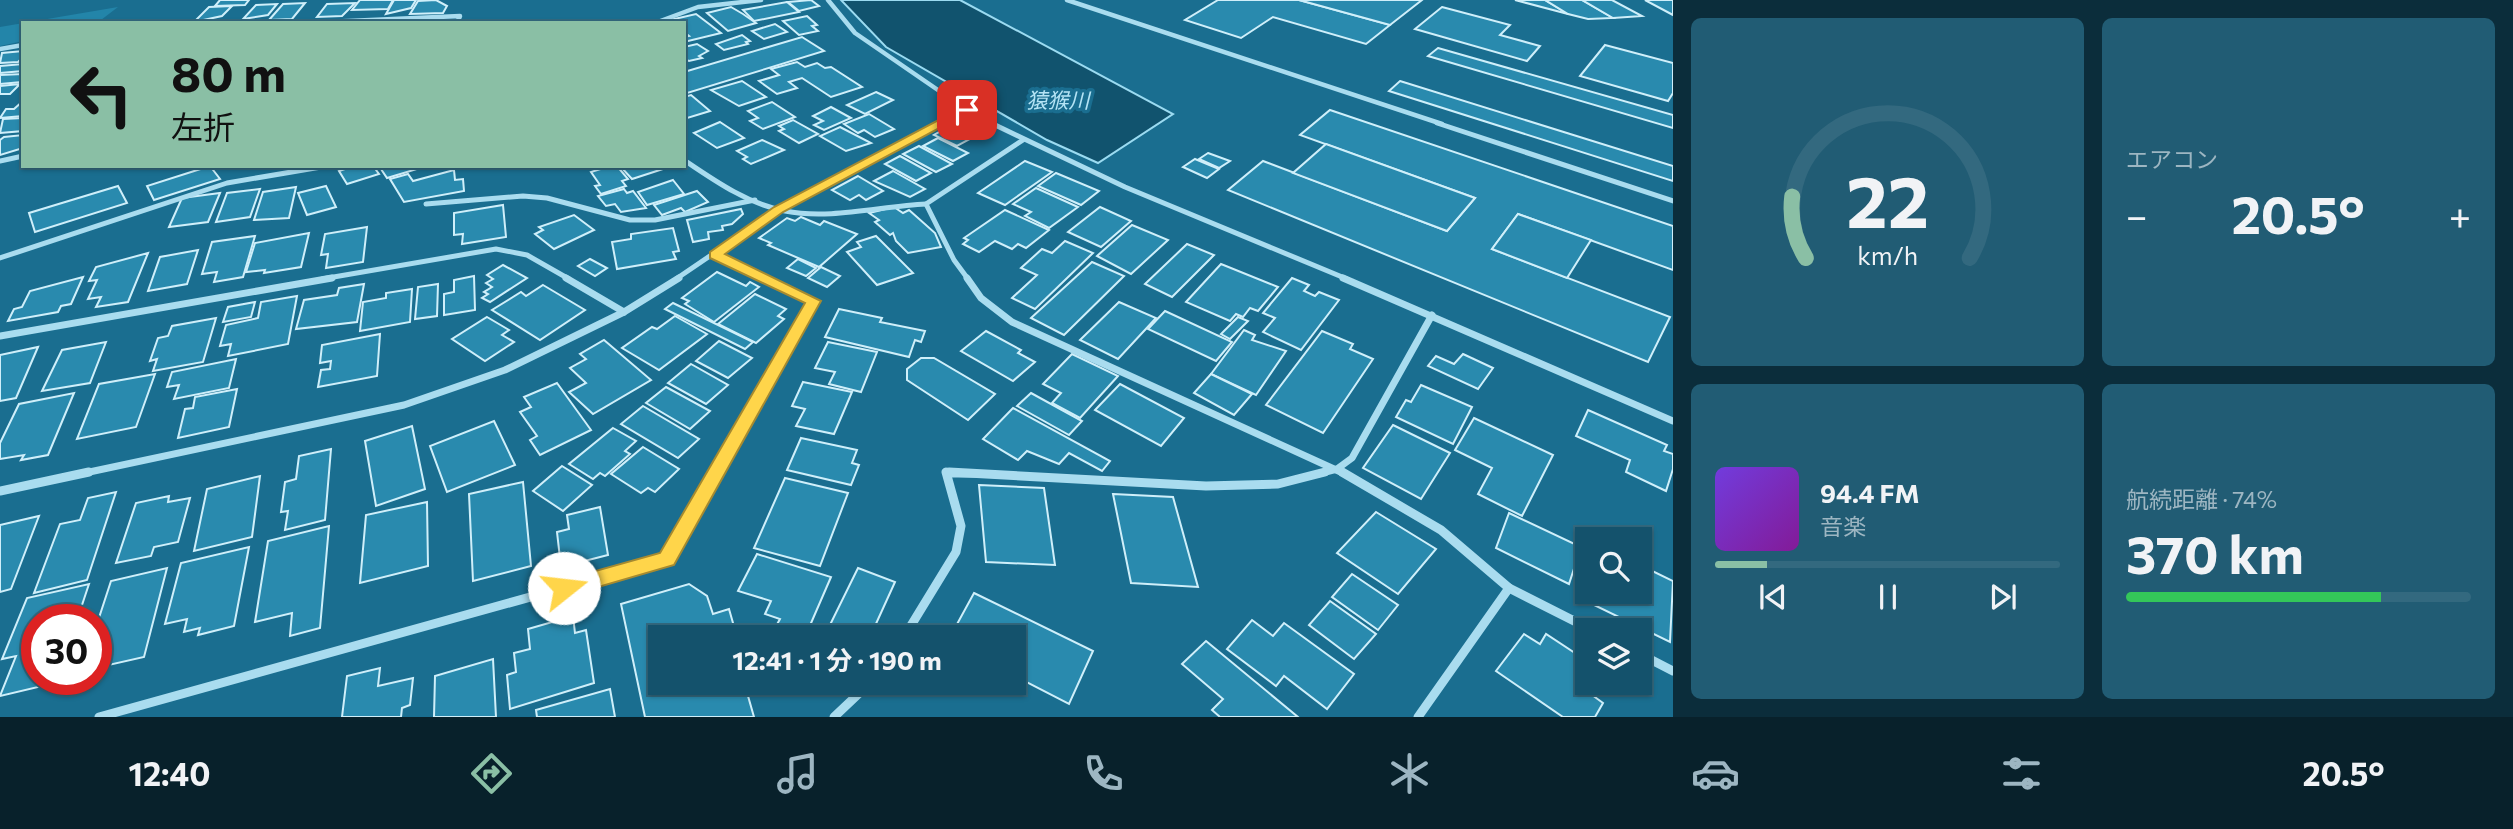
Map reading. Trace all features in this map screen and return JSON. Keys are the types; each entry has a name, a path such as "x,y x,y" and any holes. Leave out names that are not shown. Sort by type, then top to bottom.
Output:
{"street":[{"path":"660,21 698,7 761,0"},
{"path":"828,0 855,33 967,110 1023,140 1125,187 1432,315 1673,421"},
{"path":"1068,0 1673,201"},
{"path":"348,21 460,16 458,21"},
{"path":"0,49 21,45"},
{"path":"0,491 404,405 505,370 624,312 715,255 779,209 967,110"},
{"path":"686,161 718,184 779,209 801,214 926,204 1023,140"},
{"path":"0,161 21,156"},
{"path":"0,258 227,183 315,168"},
{"path":"426,204 523,197 547,198 630,220 655,220 755,200"},
{"path":"926,204 954,260 981,298 1012,322 1337,469 1441,530 1509,588 1575,621"},
{"path":"0,336 496,249 527,255 624,312"},
{"path":"99,717 667,559 813,301 715,255"},
{"path":"911,625 956,552 961,526 946,472 1206,486 1278,484 1337,469 1352,458 1432,315"},
{"path":"1418,717 1509,588"},
{"path":"1652,660 1673,671"},
{"path":"835,717 858,695"}],"shaded area":[{"path":"118,7 100,21 36,21"},
{"path":"21,23 21,41 0,46 0,27"}],"water":[{"name":"猿猴川","path":"841,0 960,0 1173,114 1098,163 1047,140 886,47"}],"building":[{"path":"220,0 249,0 245,5 215,6"},
{"path":"360,0 393,0 388,9 352,10"},
{"path":"394,0 416,0 411,8 386,14"},
{"path":"436,0 447,6 443,13 410,14 418,1"},
{"path":"811,0 819,6 799,11 788,2"},
{"path":"1218,0 1299,0 1390,25 1366,44 1273,17 1241,38 1185,20"},
{"path":"1299,0 1422,0 1390,25"},
{"path":"1515,0 1545,0 1568,14"},
{"path":"1545,0 1582,0 1613,18 1588,19 1568,14"},
{"path":"1582,0 1612,0 1642,16 1613,18"},
{"path":"1645,0 1673,0 1673,15"},
{"path":"787,2 799,12 754,21 743,10"},
{"path":"305,3 292,19 269,20 283,4"},
{"path":"355,3 342,16 317,17 327,4"},
{"path":"277,4 268,15 243,19 256,5"},
{"path":"232,6 222,16 195,21 209,7"},
{"path":"731,7 756,23 728,31 707,13"},
{"path":"1442,7 1510,25 1500,35 1540,46 1527,61 1415,29"},
{"path":"696,14 721,33 686,42 686,37 689,36 686,34 686,21 670,20"},
{"path":"807,16 817,25 812,26 818,31 799,35 783,21"},
{"path":"775,24 787,32 764,39 752,31"},
{"path":"742,35 750,41 746,42 748,44 724,50 716,44"},
{"path":"802,37 824,51 686,93 686,71"},
{"path":"697,44 708,51 699,56 702,58 689,61 686,59 686,47"},
{"path":"1605,45 1673,63 1673,93 1668,101 1580,76"},
{"path":"1438,48 1673,115 1673,128 1428,56"},
{"path":"21,51 21,59 18,62 0,63 2,53"},
{"path":"797,62 805,67 817,63 825,68 831,67 862,87 831,97 802,78 789,82 797,88 777,94 759,81 779,75 771,69"},
{"path":"21,64 21,71 0,73 0,66"},
{"path":"21,74 21,82 0,84 0,75"},
{"path":"742,81 766,97 739,106 711,90"},
{"path":"1400,81 1673,166 1673,181 1389,91"},
{"path":"20,84 10,94 0,94 0,86"},
{"path":"876,92 893,100 865,114 847,105"},
{"path":"691,95 710,111 686,118 686,96"},
{"path":"772,102 795,117 763,129 750,121 758,118 748,111"},
{"path":"21,103 21,116 0,118 6,109 14,109"},
{"path":"831,107 851,118 824,130 814,125 823,121 813,116"},
{"path":"1330,110 1673,226 1673,270 1518,214 1492,249 1670,317 1648,362 1228,190 1263,161 1447,231 1475,198 1300,135"},
{"path":"869,114 894,129 875,137 864,130 858,133 844,124"},
{"path":"21,118 21,131 0,133 3,119"},
{"path":"793,120 818,134 799,143 779,131 784,129 779,126"},
{"path":"720,122 744,138 717,148 694,133"},
{"path":"962,126 979,134 957,146 934,135 948,127 954,130"},
{"path":"840,127 871,143 846,151 820,136"},
{"path":"21,135 21,149 0,155 0,140"},
{"path":"938,138 968,153 953,161 923,146"},
{"path":"762,140 784,150 751,164 743,159 747,157 737,151"},
{"path":"1326,144 1475,198 1447,231 1293,173"},
{"path":"919,146 952,164 936,172 903,154"},
{"path":"1208,153 1230,161 1219,168 1199,159"},
{"path":"900,156 931,173 916,181 885,164"},
{"path":"1195,159 1219,169 1207,178 1183,167"},
{"path":"1025,161 1052,172 1005,205 978,193"},
{"path":"204,168 212,168 220,179 154,200 147,186"},
{"path":"348,168 374,168 379,174 347,184 339,171"},
{"path":"380,168 417,169 387,178"},
{"path":"604,168 619,168 628,179 622,181 626,186 601,194 595,186 600,185 591,172"},
{"path":"622,168 666,168 632,179"},
{"path":"454,170 455,180 463,179 464,191 404,202 390,179 408,174 413,181"},
{"path":"893,171 925,189 910,197 874,181"},
{"path":"1056,173 1099,191 1081,205 1038,186"},
{"path":"858,176 883,191 866,200 859,195 850,200 832,190"},
{"path":"673,180 684,194 647,205 638,192"},
{"path":"118,186 127,203 35,232 29,213"},
{"path":"326,186 336,207 307,215 298,193"},
{"path":"296,187 289,218 254,220 263,192"},
{"path":"1036,188 1078,207 1049,228 1025,216 1031,212 1013,204"},
{"path":"260,189 250,217 216,222 227,193"},
{"path":"624,189 627,193 633,191 646,208 621,212 615,204 606,206 598,196"},
{"path":"697,191 708,202 685,212 681,208 662,215 654,205"},
{"path":"220,193 208,222 169,227 182,198"},
{"path":"503,205 506,237 462,244 463,234 454,235 454,213"},
{"path":"894,207 903,213 909,210 935,233 941,247 908,253 896,241 893,233 890,235 875,222 879,220 869,213"},
{"path":"1100,207 1131,221 1101,247 1068,232"},
{"path":"741,209 743,214 732,224 722,226 723,230 708,232 709,239 693,242 687,220"},
{"path":"1005,210 1049,230 1026,248 1018,244 1012,249 995,241 979,252 963,244 968,240 964,238"},
{"path":"1518,214 1591,240 1567,278 1492,249"},
{"path":"574,215 594,230 554,249 535,234 543,230 539,227"},
{"path":"801,217 820,225 824,221 857,234 819,267 768,245 771,243 759,238 787,218 795,221"},
{"path":"1132,225 1168,240 1131,274 1097,256"},
{"path":"367,227 363,262 326,268 328,254 321,255 325,234"},
{"path":"673,228 679,251 673,252 676,259 617,269 612,242 631,239 631,234"},
{"path":"309,233 301,267 264,273 265,270 246,272 255,243"},
{"path":"255,236 243,277 214,282 217,272 202,274 212,242"},
{"path":"876,236 913,273 877,285 847,252 861,247 857,242"},
{"path":"1065,241 1093,253 1035,309 1012,298 1037,275 1021,268 1042,249 1052,253"},
{"path":"1187,244 1214,255 1172,297 1145,284"},
{"path":"198,250 187,284 148,291 160,257"},
{"path":"148,253 128,302 96,307 101,297 88,299 97,280 89,281 96,267"},
{"path":"590,259 607,268 595,276 578,266"},
{"path":"798,259 816,268 806,276 787,268"},
{"path":"1092,262 1124,276 1064,335 1031,318"},
{"path":"1221,264 1278,287 1258,311 1250,308 1243,317 1236,314 1230,321 1186,302"},
{"path":"503,265 527,278 490,302 482,298 488,294 484,292 492,287 486,283 493,279 487,275"},
{"path":"821,267 840,276 827,287 808,278"},
{"path":"717,272 746,286 750,282 759,287 714,322 685,304 689,301 682,298"},
{"path":"474,276 475,310 444,315 444,294 454,292 454,280"},
{"path":"83,277 71,304 61,306 58,312 8,321 14,309 22,307 30,291"},
{"path":"1292,278 1309,285 1304,291 1315,296 1319,292 1339,300 1301,350 1263,332 1275,318 1263,313"},
{"path":"364,284 357,322 296,329 304,300 337,295 339,288"},
{"path":"438,284 437,316 415,319 418,287"},
{"path":"543,285 585,310 540,340 492,310 521,292 526,296"},
{"path":"412,289 410,322 360,331 363,302 386,298 386,293"},
{"path":"755,294 786,309 778,316 784,319 756,343 718,324"},
{"path":"297,296 288,344 228,356 231,344 220,346 226,325 258,318 261,302"},
{"path":"255,302 251,317 223,322 228,307"},
{"path":"1119,302 1156,318 1118,359 1080,340"},
{"path":"673,303 753,342 745,349 665,309"},
{"path":"839,309 882,318 880,322 925,331 921,342 915,340 909,357 825,337"},
{"path":"1165,311 1232,342 1216,361 1148,329"},
{"path":"675,316 707,334 659,370 622,348 652,327 657,329"},
{"path":"487,317 509,330 502,335 514,342 485,361 452,339"},
{"path":"1238,317 1248,321 1230,339 1221,334"},
{"path":"216,318 203,362 153,371 157,359 150,361 158,338 168,336 172,326"},
{"path":"1244,330 1255,335 1252,340 1286,351 1256,395 1211,374"},
{"path":"986,331 1021,350 1018,353 1035,362 1013,381 961,351"},
{"path":"1322,331 1353,344 1350,349 1373,359 1323,433 1266,405"},
{"path":"380,334 377,376 318,387 321,370 330,369 331,361 320,363 322,345"},
{"path":"604,340 651,380 593,414 569,392 586,383 570,368 586,359 580,354"},
{"path":"719,341 752,358 728,378 696,361"},
{"path":"106,342 90,383 42,391 62,350"},
{"path":"828,342 877,352 861,392 829,384 835,372 815,368"},
{"path":"38,347 16,398 0,401 0,355"},
{"path":"1072,354 1118,376 1080,418 1052,403 1061,393 1043,384"},
{"path":"1463,354 1493,368 1478,389 1428,366 1436,356 1454,364"},
{"path":"921,358 934,358 995,394 968,420 907,380 907,369"},
{"path":"236,359 229,388 174,399 179,385 167,387 172,372"},
{"path":"691,364 728,385 706,404 668,383"},
{"path":"155,374 136,427 77,439 99,384"},
{"path":"1211,374 1252,394 1234,415 1194,393"},
{"path":"803,382 852,392 834,434 796,426 805,409 792,406"},
{"path":"557,383 591,430 540,455 530,440 537,436 520,412 531,407 524,397"},
{"path":"1120,384 1184,418 1161,446 1095,410"},
{"path":"1421,385 1472,407 1453,444 1396,417 1406,400 1411,402"},
{"path":"666,387 710,411 690,429 646,403"},
{"path":"237,389 229,427 178,438 185,409 193,408 195,397"},
{"path":"74,393 48,455 21,460 24,455 0,459 0,443 19,404"},
{"path":"1031,393 1082,421 1069,435 1017,406"},
{"path":"643,406 699,439 678,458 621,424"},
{"path":"1013,408 1110,461 1102,471 1069,453 1059,464 1027,451 1018,460 983,439"},
{"path":"1588,410 1667,445 1664,451 1673,454 1673,469 1666,491 1626,472 1630,460 1576,436"},
{"path":"1474,418 1553,455 1522,516 1478,494 1492,468 1455,450"},
{"path":"494,421 515,465 447,492 430,446"},
{"path":"1393,425 1450,453 1421,499 1363,468"},
{"path":"412,426 425,489 376,506 365,441"},
{"path":"613,428 636,441 625,451 630,454 605,476 600,473 593,479 569,464"},
{"path":"801,438 857,450 852,463 859,465 851,485 787,470"},
{"path":"643,447 679,469 655,492 648,488 641,493 611,474"},
{"path":"331,449 325,520 285,530 288,511 281,512 285,482 296,479 299,456"},
{"path":"562,466 592,485 563,511 533,491"},
{"path":"260,476 252,537 194,551 207,489"},
{"path":"785,478 848,493 820,566 754,548"},
{"path":"523,482 531,566 473,581 469,494"},
{"path":"979,485 1044,488 1055,565 986,562"},
{"path":"116,492 87,580 34,593 60,524 80,520 88,498"},
{"path":"1113,494 1173,497 1198,587 1131,583"},
{"path":"169,496 168,502 190,498 178,542 154,547 151,556 116,563 136,503"},
{"path":"427,502 428,566 360,583 366,515"},
{"path":"600,507 608,555 561,567 557,532 569,529 567,515"},
{"path":"1376,512 1436,549 1398,594 1337,553"},
{"path":"1509,513 1575,544 1575,566 1569,584 1496,548"},
{"path":"39,516 11,589 0,592 0,525"},
{"path":"329,526 320,628 290,636 292,613 255,622 268,541"},
{"path":"249,547 234,626 198,635 200,628 184,632 187,619 165,624 181,563"},
{"path":"757,554 831,577 810,625 777,625 780,619 765,614 771,601 738,591"},
{"path":"167,568 144,657 112,664 112,604 104,604 111,581"},
{"path":"858,568 895,582 875,625 830,625"},
{"path":"1652,571 1673,581 1670,642 1652,633 1652,618 1621,618 1592,604 1652,604"},
{"path":"1352,574 1398,605 1378,630 1332,597"},
{"path":"89,584 82,604 25,604 27,598"},
{"path":"689,584 707,596 713,614 729,609 734,625 648,625 648,695 748,695 754,717 645,717 621,604"},
{"path":"974,593 1093,651 1069,704 1026,682 1026,625 957,625"},
{"path":"1330,601 1376,634 1354,659 1309,625"},
{"path":"21,613 21,691 0,696 16,656 2,659"},
{"path":"573,616 575,633 586,630 594,683 510,709 507,675 516,672 514,653 530,649 528,629"},
{"path":"1252,620 1273,636 1284,623 1354,674 1327,709 1284,676 1276,686 1227,649"},
{"path":"1524,634 1540,644 1546,634 1575,653 1575,695 1592,695 1603,703 1595,717 1563,717 1496,671"},
{"path":"1206,641 1298,717 1220,717 1212,710 1223,699 1182,664"},
{"path":"493,659 496,717 434,717 435,676"},
{"path":"380,668 378,686 413,678 410,705 402,708 401,717 342,717 347,676"},
{"path":"610,689 615,717 537,717 536,710"}],"route":[{"path":"564,588 667,559 813,301 715,255 779,209 967,110"}]}
